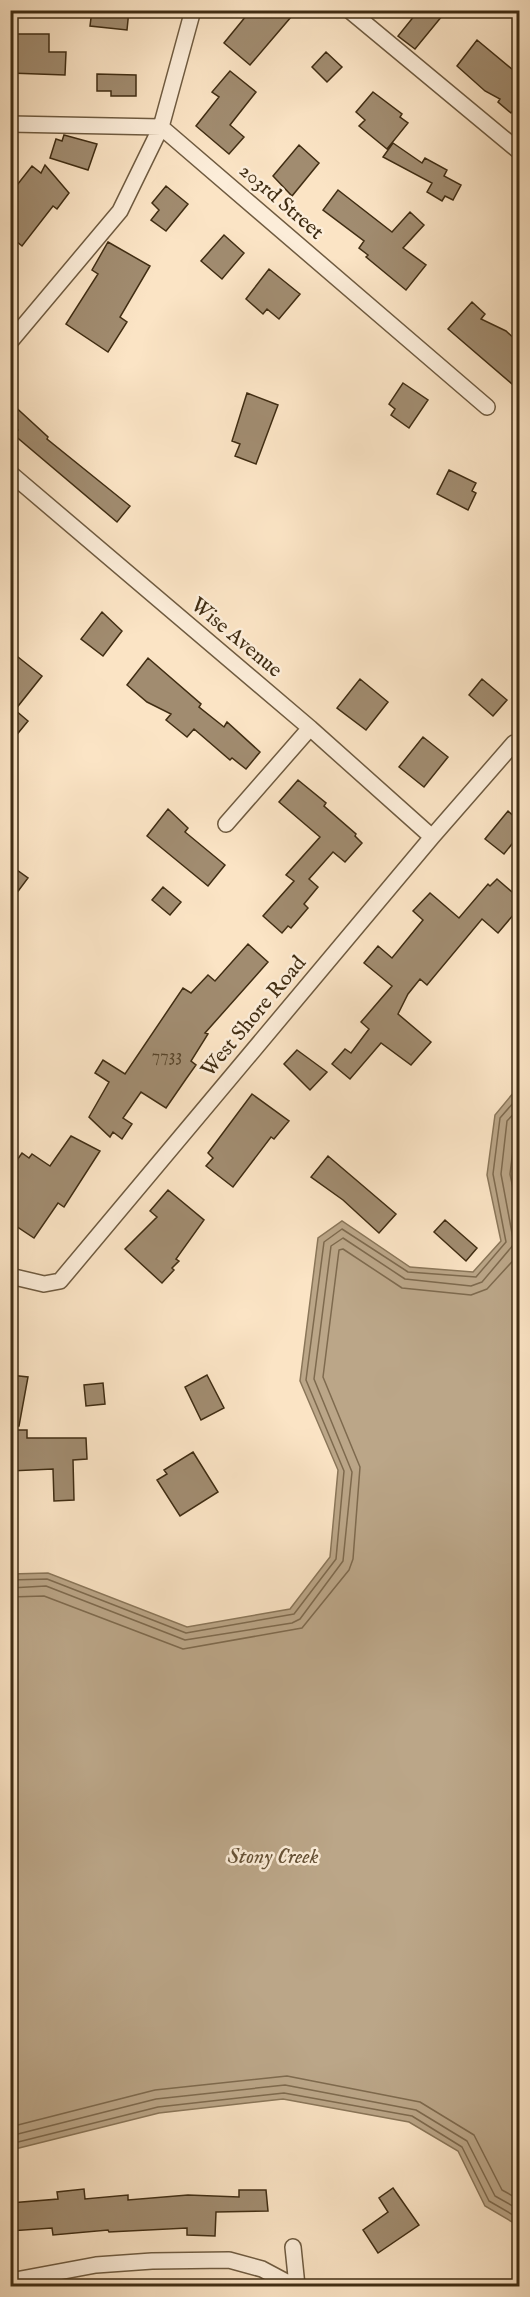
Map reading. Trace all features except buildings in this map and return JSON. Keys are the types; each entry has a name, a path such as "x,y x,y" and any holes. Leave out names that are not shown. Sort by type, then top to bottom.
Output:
{"street":[{"path":"10,342 120,211 161,127 193,10"},
{"path":"349,10 519,152"},
{"path":"10,124 161,127"},
{"name":"203rd Street","path":"161,127 487,407"},
{"name":"Wise Avenue","path":"10,473 310,728 432,837"},
{"path":"226,824 310,728"},
{"name":"West Shore Road","path":"10,1276 44,1284 60,1281 432,837 514,743"},
{"path":"293,2247 296,2286"},
{"path":"10,2281 96,2265 152,2261 229,2260 262,2269 296,2286"}],"water":[{"name":"Stony Creek","path":"519,1086 519,2226 485,2206 458,2151 409,2122 283,2099 159,2113 11,2150 11,1574 48,1573 187,1627 290,1609 330,1557 338,1470 300,1381 318,1238 342,1221 410,1267 473,1272 501,1241 487,1175 495,1115"}]}
